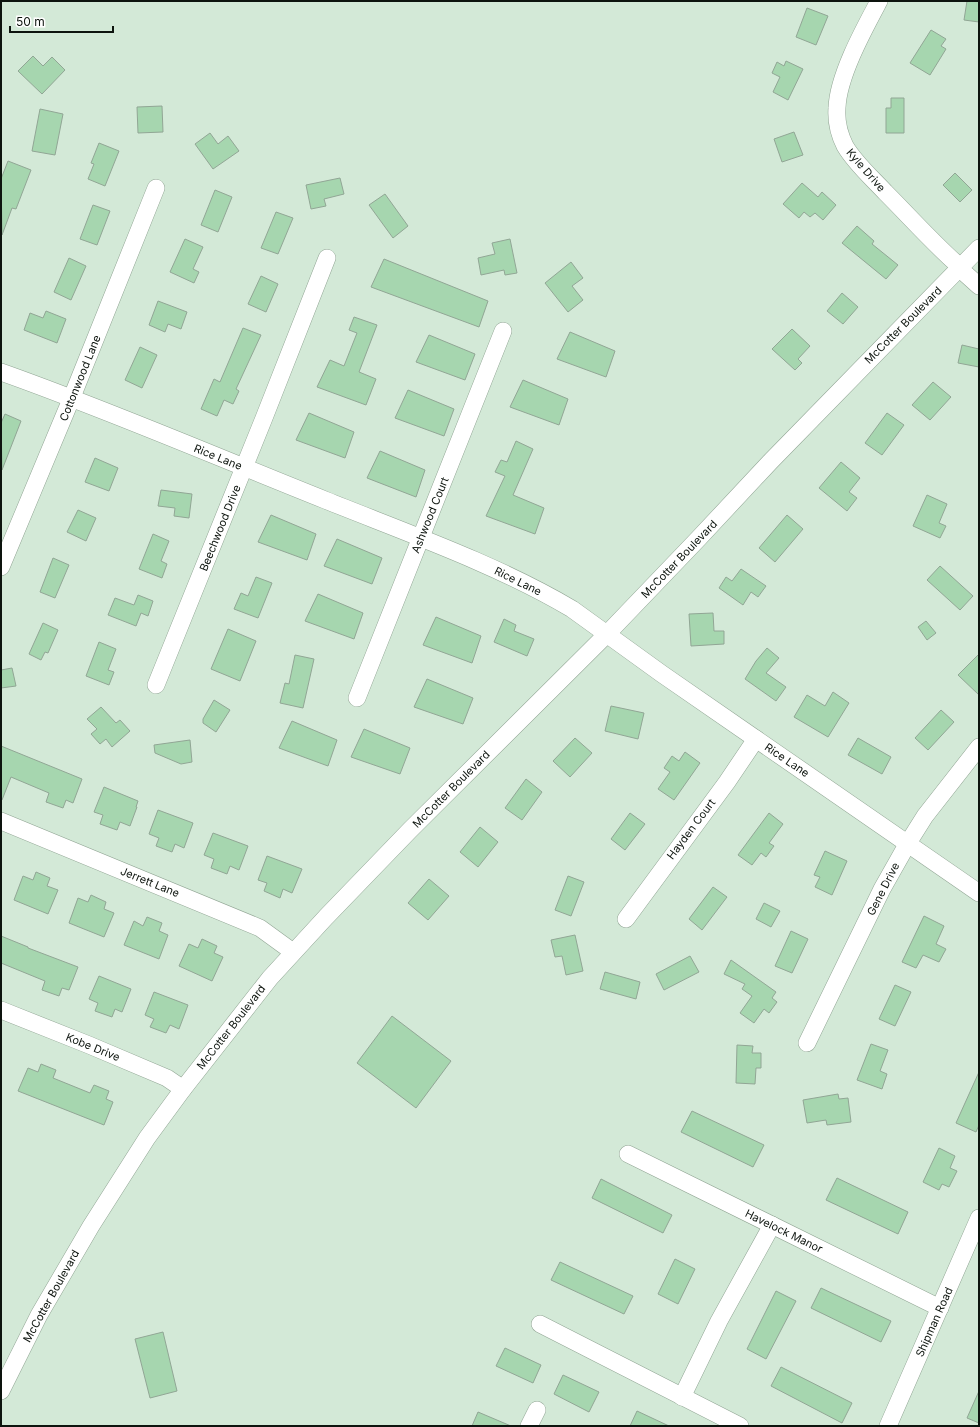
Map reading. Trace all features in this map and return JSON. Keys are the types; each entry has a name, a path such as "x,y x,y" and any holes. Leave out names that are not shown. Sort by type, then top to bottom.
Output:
{"street":[{"name":"Kyle Drive","path":"879,1 851,57 839,90 836,109 837,123 840,134 859,165 979,286"},
{"name":"Cottonwood Lane","path":"1,567 72,397 156,188"},
{"name":"McCotter Boulevard","path":"3,1382 91,1226 147,1138 183,1089 270,978 326,917 410,830 607,634 775,456 979,248"},
{"name":"Beechwood Drive","path":"156,685 327,258"},
{"name":"Ashwood Court","path":"357,698 503,331"},
{"name":"Rice Lane","path":"1,372 72,397 421,538 498,571 541,592 572,609 756,739 979,893"},
{"name":"Hayden Court","path":"626,919 727,782 756,739"},
{"name":"Gene Drive","path":"807,1043 882,889 908,843 925,816 979,747"},
{"name":"Jerrett Lane","path":"1,821 260,928 293,952"},
{"name":"Kobe Drive","path":"1,1010 167,1078 183,1089"},
{"name":"Havelock Manor","path":"628,1154 940,1308"},
{"name":"Shipman Road","path":"888,1426 979,1218"},
{"path":"682,1397 719,1321 772,1225"},
{"path":"540,1324 740,1426"},
{"path":"529,1426 537,1410"}],"building":[{"path":"967,1 979,1 979,22 964,20"},
{"path":"807,8 828,16 816,45 796,37"},
{"path":"931,30 946,39 941,46 946,49 930,75 910,63"},
{"path":"33,56 43,66 52,57 65,70 42,94 18,71"},
{"path":"786,61 803,69 788,100 773,92 780,77 772,73 777,62 784,66"},
{"path":"891,98 904,98 904,133 886,133 886,108 891,108"},
{"path":"162,106 163,132 138,133 137,107"},
{"path":"40,109 63,114 55,155 32,151"},
{"path":"794,132 803,155 782,162 774,139"},
{"path":"210,133 218,144 228,136 239,151 213,169 195,144"},
{"path":"99,143 119,151 105,186 88,179 94,164 91,163"},
{"path":"8,161 31,170 16,209 12,208 2,235 1,179"},
{"path":"955,173 972,190 960,202 943,185"},
{"path":"340,178 344,194 324,199 326,206 311,209 306,185"},
{"path":"802,183 818,197 822,192 836,205 823,220 815,213 810,217 804,212 799,218 783,204"},
{"path":"215,190 232,197 218,232 201,225"},
{"path":"385,194 408,226 393,238 369,205"},
{"path":"93,205 110,211 97,245 80,239"},
{"path":"276,212 293,218 278,254 261,248"},
{"path":"857,226 874,241 872,244 898,265 886,279 842,243"},
{"path":"185,239 203,247 193,269 199,272 194,283 170,272"},
{"path":"510,239 517,273 505,275 504,270 481,275 478,258 495,254 492,243"},
{"path":"69,258 86,266 71,300 54,292"},
{"path":"384,259 488,301 479,327 371,287"},
{"path":"571,262 583,278 572,286 583,300 568,312 545,283"},
{"path":"261,276 278,284 266,312 248,304"},
{"path":"842,293 858,307 843,324 827,311"},
{"path":"158,301 187,312 181,329 168,324 165,332 149,325"},
{"path":"46,311 66,319 57,343 24,330 30,313 43,318"},
{"path":"354,317 377,325 359,372 376,379 366,405 317,387 330,360 344,366 357,333 349,330"},
{"path":"243,328 261,335 236,389 239,391 233,404 224,400 217,416 201,409 214,379 220,382"},
{"path":"792,329 810,346 798,359 802,363 795,370 772,349"},
{"path":"570,332 615,351 606,377 557,359"},
{"path":"429,335 475,354 465,380 416,362"},
{"path":"962,345 979,349 979,367 958,363"},
{"path":"140,347 157,355 142,388 125,380"},
{"path":"523,380 568,399 559,425 510,407"},
{"path":"933,382 951,397 930,420 912,405"},
{"path":"408,390 454,409 444,436 395,418"},
{"path":"309,413 354,432 345,458 296,440"},
{"path":"887,413 904,425 882,455 865,443"},
{"path":"5,414 21,421 2,470 1,423"},
{"path":"516,441 533,449 513,495 544,508 535,534 486,516 505,476 495,472 501,460 507,462"},
{"path":"380,451 425,470 416,497 367,478"},
{"path":"95,458 118,468 109,491 85,482"},
{"path":"841,462 860,478 849,492 857,498 847,511 819,488"},
{"path":"161,490 192,494 189,518 174,516 175,508 158,506"},
{"path":"927,495 947,504 939,523 946,526 940,538 913,526"},
{"path":"78,510 96,518 86,541 67,532"},
{"path":"271,515 316,534 307,560 258,542"},
{"path":"787,515 803,529 775,562 759,548"},
{"path":"153,534 169,541 161,561 167,564 162,578 139,569"},
{"path":"337,539 382,558 372,584 324,566"},
{"path":"53,558 69,565 55,598 40,592"},
{"path":"940,566 973,596 960,610 927,580"},
{"path":"741,569 766,586 758,597 751,592 743,605 719,588 726,577 732,581"},
{"path":"256,577 272,583 258,618 234,609 241,593 248,596"},
{"path":"318,594 363,613 354,639 305,621"},
{"path":"138,595 153,601 148,616 141,613 136,626 108,615 115,598 134,605"},
{"path":"713,613 714,631 724,631 724,644 691,646 689,614"},
{"path":"436,617 481,636 472,663 423,645"},
{"path":"504,619 516,625 514,631 534,639 527,656 494,642"},
{"path":"926,621 936,633 927,640 918,627"},
{"path":"43,623 58,630 48,653 45,652 41,660 29,654"},
{"path":"228,629 256,641 240,681 211,669"},
{"path":"99,642 116,649 108,670 114,672 109,685 86,676"},
{"path":"767,648 779,658 766,673 786,687 776,701 745,679 756,661"},
{"path":"979,654 979,695 958,675"},
{"path":"295,655 314,659 303,708 280,703 285,683 289,684"},
{"path":"12,668 16,686 1,688 1,670"},
{"path":"427,679 473,698 463,724 414,707"},
{"path":"833,692 849,703 828,737 794,717 807,695 825,706"},
{"path":"214,700 230,710 216,732 203,723 203,719"},
{"path":"611,706 644,713 638,739 605,731"},
{"path":"101,707 116,723 120,720 130,731 112,747 106,739 100,744 91,734 97,729 87,719"},
{"path":"941,710 954,722 928,750 915,738"},
{"path":"292,721 337,740 328,766 279,748"},
{"path":"364,729 410,748 400,774 351,757"},
{"path":"575,738 592,753 570,777 553,761"},
{"path":"858,738 891,757 882,774 848,755"},
{"path":"190,740 192,762 181,764 155,753 154,745"},
{"path":"1,746 82,779 73,803 66,800 63,808 46,802 49,793 11,777 1,800"},
{"path":"685,752 700,763 674,800 658,789 670,772 664,768 672,756 679,761"},
{"path":"526,779 542,792 522,820 505,808"},
{"path":"104,787 138,801 130,826 120,822 117,830 100,824 103,815 94,812"},
{"path":"158,810 193,823 184,848 175,844 172,852 156,846 159,838 149,834"},
{"path":"630,813 645,824 625,850 611,839"},
{"path":"769,813 783,824 769,843 774,846 766,857 761,853 752,865 738,855"},
{"path":"480,827 498,842 478,867 460,852"},
{"path":"213,833 248,846 239,870 230,866 227,874 211,868 214,859 204,855"},
{"path":"825,851 847,861 832,895 815,887 820,877 814,875"},
{"path":"267,856 302,869 292,893 283,889 280,898 264,891 267,883 258,880"},
{"path":"36,872 50,878 47,886 58,890 48,914 14,900 23,876 33,880"},
{"path":"568,876 584,882 571,916 555,910"},
{"path":"429,879 449,896 428,920 408,903"},
{"path":"713,887 727,897 702,930 689,919"},
{"path":"91,895 106,902 104,909 114,913 104,937 69,923 78,898 88,902"},
{"path":"764,903 780,911 771,927 756,919"},
{"path":"924,916 944,926 936,944 946,949 939,962 923,955 916,968 902,962"},
{"path":"147,917 162,923 159,931 168,935 159,959 124,945 134,921 143,926"},
{"path":"791,931 808,939 792,973 775,966"},
{"path":"575,935 583,971 566,975 562,956 555,957 551,940"},
{"path":"1,936 78,967 69,990 62,988 59,996 42,990 45,981 1,963"},
{"path":"202,939 217,946 214,953 223,957 212,981 179,966 189,944 198,948"},
{"path":"690,956 699,972 664,990 656,974"},
{"path":"731,960 776,992 772,998 777,1002 769,1013 764,1009 754,1023 740,1013 752,996 742,989 745,984 724,974"},
{"path":"605,972 640,982 636,999 600,989"},
{"path":"99,976 131,989 122,1012 115,1009 112,1017 95,1011 98,1003 89,999"},
{"path":"895,985 911,992 895,1026 879,1019"},
{"path":"154,992 188,1005 179,1029 170,1025 166,1033 150,1027 154,1019 145,1015"},
{"path":"392,1016 451,1061 416,1108 357,1063"},
{"path":"871,1044 888,1050 880,1071 887,1074 882,1089 857,1080"},
{"path":"737,1045 753,1046 752,1053 761,1053 761,1068 756,1068 755,1084 736,1083"},
{"path":"41,1064 56,1070 53,1078 90,1093 94,1085 109,1091 106,1099 113,1102 104,1125 18,1091 28,1068 38,1072"},
{"path":"979,1072 979,1125 976,1132 956,1123"},
{"path":"838,1094 839,1099 848,1098 851,1122 827,1125 826,1120 807,1123 803,1100"},
{"path":"692,1111 764,1145 753,1167 681,1132"},
{"path":"939,1148 955,1156 950,1168 957,1171 949,1187 942,1184 939,1190 923,1182"},
{"path":"837,1178 908,1212 898,1234 826,1200"},
{"path":"601,1179 672,1215 663,1233 592,1198"},
{"path":"675,1259 695,1269 678,1304 658,1294"},
{"path":"560,1262 633,1296 624,1314 551,1280"},
{"path":"821,1288 891,1321 881,1342 811,1308"},
{"path":"776,1291 796,1301 766,1359 747,1349"},
{"path":"163,1332 177,1391 150,1398 135,1339"},
{"path":"505,1348 541,1365 533,1383 496,1366"},
{"path":"781,1367 852,1403 842,1423 771,1386"},
{"path":"563,1375 599,1392 589,1412 554,1394"},
{"path":"979,1391 979,1423 967,1418"},
{"path":"637,1411 669,1426 630,1426"},
{"path":"478,1412 511,1426 472,1426"}]}
